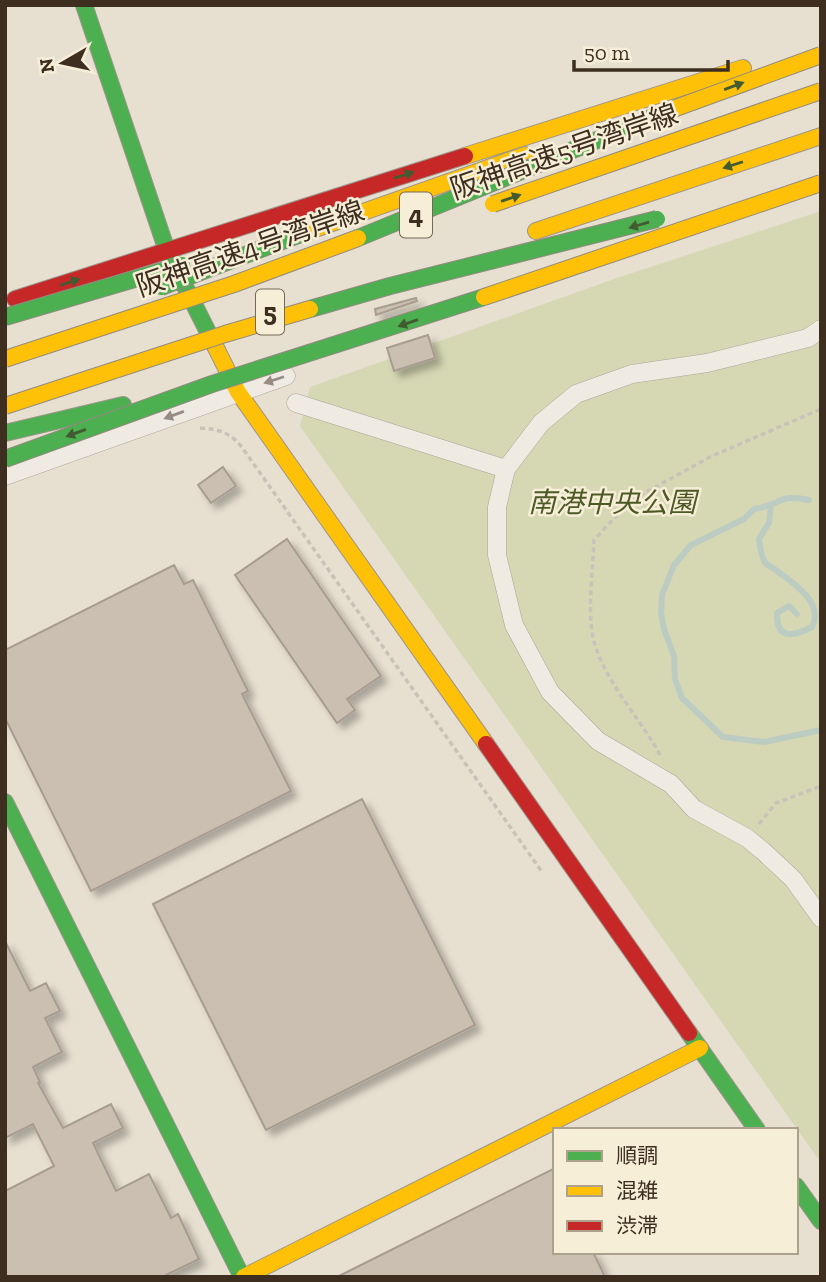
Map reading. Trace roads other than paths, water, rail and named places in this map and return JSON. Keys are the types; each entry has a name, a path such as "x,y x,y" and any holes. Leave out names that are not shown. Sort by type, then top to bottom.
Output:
{"main road":[{"path":"84,5 167,251 238,392 756,1128"},
{"path":"5,302 723,75 821,41"},
{"name":"阪神高速4号湾岸線","path":"5,359 234,284 375,232 664,112 821,55"},
{"path":"149,292 298,235 599,127 723,75"},
{"name":"阪神高速5号湾岸線","path":"481,208 821,90"},
{"path":"523,234 821,136"},
{"path":"701,207 821,167"},
{"path":"5,459 212,384 396,327 821,183"},
{"name":"4","path":"5,406 225,334 377,290 677,214"},
{"name":"阪神高速5号湾岸線","path":"5,368 442,221"},
{"path":"5,317 135,278 298,235"},
{"name":"5","path":"5,397 223,326 497,243"},
{"path":"5,433 212,384"},
{"path":"5,802 243,1277 700,1048"},
{"path":"798,1189 821,1221"}],"street":[{"path":"426,330 821,195"},
{"path":"821,329 808,338 707,363 632,374 576,394 541,423 506,469 497,507 497,555 514,625 550,692 598,741 671,784 694,809 747,838 793,879 821,918"},
{"path":"5,476 238,392 386,343"},
{"path":"296,402 506,469"}],"waterway":[{"path":"809,500 791,498 754,509 744,519 691,545 674,565 662,595 661,613 674,656 675,679 682,698 723,737 764,742 821,730"},
{"path":"771,505 769,523 759,539 764,561 806,595 811,602 815,618 812,627 799,633 783,632 777,613 789,606 797,614"}],"park label":[{"name":"南港中央公園","path":"612,502"}]}
